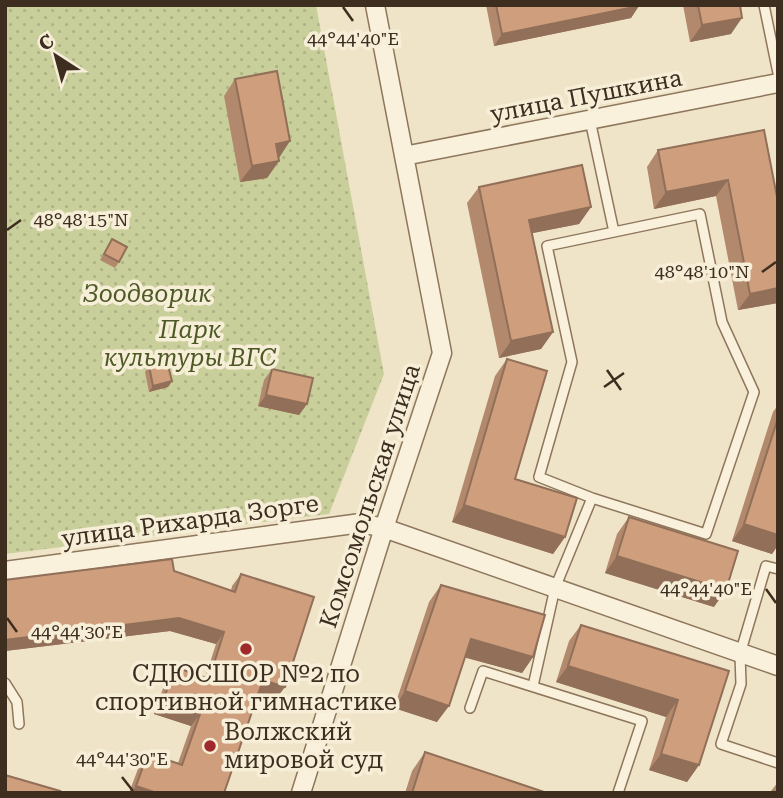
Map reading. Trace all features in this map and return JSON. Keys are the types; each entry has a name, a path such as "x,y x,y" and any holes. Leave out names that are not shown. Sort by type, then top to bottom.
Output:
{"street":[{"name":"Комсомольская улица","path":"301,793 442,352 375,5"},
{"name":"улица Пушкина","path":"404,156 778,83"},
{"name":"улица Рихарда Зорге","path":"5,572 361,523 384,528 778,666"}],"lane":[{"path":"764,5 778,73"},
{"path":"590,120 614,232"},
{"path":"699,214 722,322 754,392 706,534 592,498 539,477 572,362 547,246 699,214"},
{"path":"533,686 555,588 592,498"},
{"path":"778,569 766,566 740,654 741,684 722,744 778,763"},
{"path":"470,708 484,671 642,721 618,793"},
{"path":"5,683 17,702 19,724"}],"green space":[{"name":"Парк культуры ВГС","path":"5,5 316,5 384,374 329,514 5,554"}],"building":[{"path":"496,5 639,5 639,6 502,34"},
{"path":"698,5 740,5 742,18 702,25"},
{"path":"277,71 290,141 276,144 279,161 252,166 235,79"},
{"path":"764,130 778,202 778,288 750,294 728,180 666,192 658,150"},
{"path":"582,165 591,207 529,220 553,332 511,341 479,187"},
{"path":"112,239 127,247 119,262 104,254"},
{"path":"507,359 547,371 515,479 577,498 565,537 464,505"},
{"path":"167,362 172,381 153,386 149,366"},
{"path":"272,369 313,378 307,404 266,395"},
{"path":"778,418 778,535 744,524"},
{"path":"629,517 738,551 726,590 617,556"},
{"path":"172,559 174,571 235,592 241,574 314,597 285,687 263,680 224,793 157,793 136,786 148,753 182,765 200,714 163,701 175,667 209,679 224,632 179,618 5,640 5,580"},
{"path":"441,585 545,615 533,657 471,639 449,706 405,691"},
{"path":"581,625 729,671 699,765 661,754 678,700 568,666"},
{"path":"425,752 547,793 412,793"},
{"path":"5,775 60,791 5,793"}],"place":[{"name":"СДЮСШОР №2 по спортивной гимнастике","path":"246,649"},
{"name":"Волжский мировой суд","path":"210,746"}],"park label":[{"name":"Зоодворик","path":"147,294"}]}
